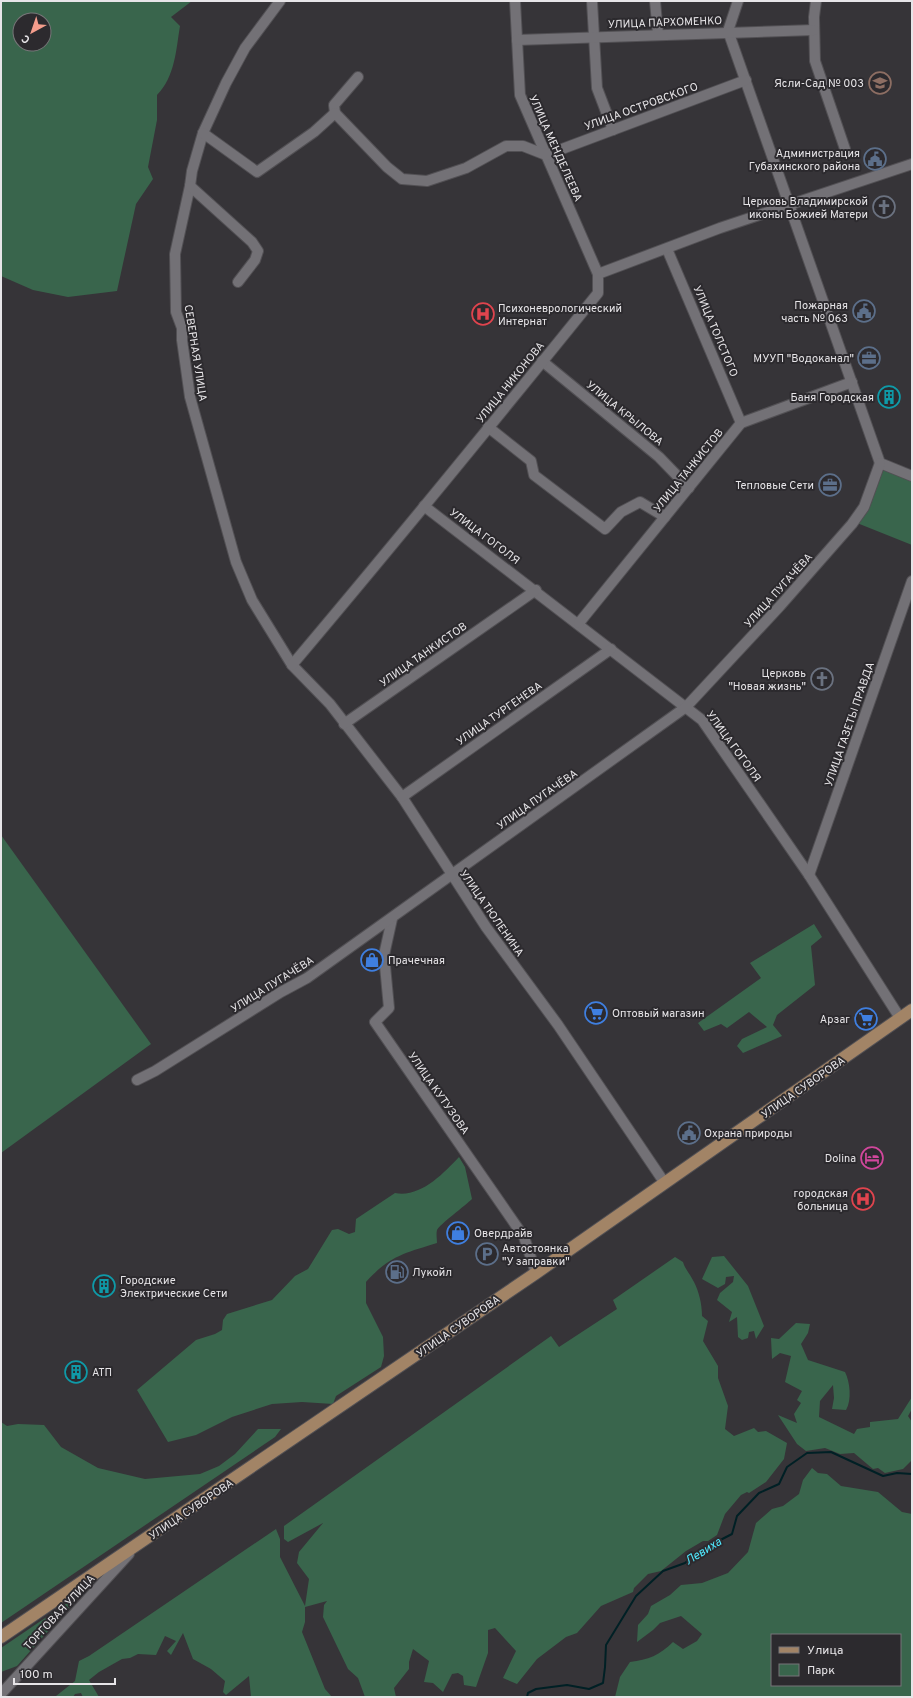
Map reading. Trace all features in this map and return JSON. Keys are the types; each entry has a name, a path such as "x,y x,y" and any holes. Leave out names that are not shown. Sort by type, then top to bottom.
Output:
{"main road":[{"name":"УЛИЦА СУВОРОВА","path":"1,1637 536,1273 664,1182 912,1010"}],"street":[{"name":"СЕВЕРНАЯ УЛИЦА","path":"280,1 244,48 226,82 204,133 192,171 175,254 176,312 182,328 182,340 190,397 236,562 252,600 292,665"},
{"name":"УЛИЦА МЕНДЕЛЕЕВА","path":"515,1 520,95 598,274"},
{"path":"592,1 597,88 613,130"},
{"path":"655,1 658,34"},
{"path":"738,1 728,31 880,463 912,476"},
{"path":"816,1 814,30 815,61 845,149"},
{"name":"УЛИЦА ПАРХОМЕНКО","path":"517,40 728,31 814,30"},
{"path":"358,77 334,105 335,113 387,168 402,179 428,181 466,168 506,146 523,146 546,155"},
{"name":"УЛИЦА ОСТРОВСКОГО","path":"546,155 746,80"},
{"path":"204,133 258,172 314,132 335,113"},
{"path":"598,274 720,228 912,164"},
{"path":"190,186 252,242 258,251 255,260 238,282"},
{"name":"УЛИЦА ТОЛСТОГО","path":"668,248 741,423"},
{"name":"УЛИЦА НИКОНОВА","path":"292,665 598,293 598,274"},
{"name":"УЛИЦА КРЫЛОВА","path":"542,361 659,457 689,488"},
{"path":"741,423 852,382"},
{"name":"УЛИЦА ТАНКИСТОВ","path":"579,624 741,423"},
{"path":"488,427 531,461 534,475 605,529 621,512 640,502 665,517"},
{"name":"УЛИЦА ПУГАЧЁВА","path":"137,1080 155,1071 281,992 307,978 392,919 686,707 780,606 852,524 864,507 880,463"},
{"name":"УЛИЦА ГОГОЛЯ","path":"424,506 536,590 702,720 809,875 900,1018"},
{"name":"УЛИЦА ГАЗЕТЫ ПРАВДА","path":"809,875 912,581"},
{"name":"УЛИЦА ТАНКИСТОВ","path":"344,724 536,590"},
{"name":"УЛИЦА ТУРГЕНЕВА","path":"402,797 611,648"},
{"name":"УЛИЦА ТЮЛЕНИНА","path":"292,665 330,704 402,797 451,875 558,1026 664,1182"},
{"name":"УЛИЦА КУТУЗОВА","path":"392,919 384,955 389,1008 375,1022 524,1236 536,1273"},
{"name":"ТОРГОВАЯ УЛИЦА","path":"1,1694 136,1546"}],"green space":[{"path":"1,1 192,1 171,17 180,26 176,54 171,72 168,80 157,95 157,120 148,167 153,179 136,204 117,291 68,297 33,290 1,276"},
{"path":"883,468 912,480 912,545 857,523"},
{"path":"1,835 151,1044 1,1153"},
{"path":"814,924 822,937 811,946 815,985 777,1015 773,1025 782,1036 743,1053 737,1046 742,1039 767,1027 749,1012 727,1028 721,1024 704,1031 698,1023 761,978 750,963"},
{"path":"459,1157 465,1167 472,1199 439,1227 437,1230 437,1243 398,1256 382,1266 366,1282 366,1303 383,1337 384,1356 381,1367 336,1396 333,1404 302,1402 272,1404 232,1417 196,1435 168,1442 137,1390 196,1340 215,1334 222,1330 223,1320 227,1314 272,1300 295,1276 308,1269 332,1230 338,1229 349,1234 355,1232 356,1219 395,1193 404,1194 422,1188 438,1177"},
{"path":"724,1256 748,1286 764,1326 756,1339 754,1331 749,1332 748,1338 742,1340 738,1337 737,1317 729,1322 732,1312 717,1300 720,1293 733,1282 734,1276 726,1277 725,1284 718,1288 702,1279 712,1257"},
{"path":"675,1257 683,1262 694,1282 700,1298 702,1316 708,1321 703,1341 718,1366 718,1378 728,1406 725,1429 734,1436 754,1428 758,1432 766,1431 787,1443 784,1459 766,1482 749,1493 747,1492 741,1495 725,1514 717,1535 708,1541 703,1541 686,1551 661,1571 648,1574 634,1588 633,1592 601,1606 577,1633 566,1637 537,1659 517,1684 503,1678 516,1651 495,1628 488,1630 488,1653 476,1687 464,1685 463,1676 458,1673 452,1674 443,1692 433,1683 424,1682 429,1661 413,1649 409,1662 409,1669 394,1688 396,1697 365,1697 358,1678 348,1669 323,1617 324,1605 327,1601 305,1607 305,1622 302,1632 325,1689 332,1697 251,1697 249,1676 226,1695 223,1692 225,1681 211,1669 193,1659 183,1633 171,1655 167,1651 176,1641 165,1636 156,1655 138,1654 130,1658 122,1659 99,1672 89,1680 99,1697 83,1697 81,1693 75,1694 73,1697 51,1697 56,1696 75,1681 79,1661 89,1656 276,1529 280,1539 280,1557 305,1606 309,1579 297,1563 299,1552 323,1523 288,1542 284,1539 284,1526 551,1336 559,1347 617,1309 613,1300"},
{"path":"796,1323 810,1324 808,1333 801,1344 808,1360 845,1372 848,1381 850,1396 846,1410 832,1409 834,1398 833,1385 820,1401 819,1417 854,1434 857,1429 870,1427 870,1422 898,1419 912,1397 912,1409 908,1416 912,1422 912,1460 903,1469 885,1473 878,1468 873,1469 854,1453 840,1454 825,1448 806,1451 797,1444 778,1415 797,1423 794,1414 801,1403 797,1400 802,1391 785,1382 791,1356 780,1353 772,1359 771,1338 779,1339"},
{"path":"1,1422 7,1426 18,1424 44,1425 61,1447 98,1468 145,1479 200,1474 219,1466 235,1454 258,1429 281,1429 275,1437 1,1623"},
{"path":"812,1468 818,1473 827,1474 841,1486 878,1492 902,1512 912,1514 912,1697 615,1697 620,1677 630,1662 653,1656 673,1642 683,1649 697,1641 702,1634 681,1616 660,1623 637,1642 638,1625 648,1614 651,1606 670,1595 681,1585 702,1583 728,1573 748,1552 756,1523 772,1509 783,1506 799,1494 803,1480"},
{"path":"82,1593 17,1666 1,1672 1,1648"}],"waterway":[{"name":"Левиха","path":"527,1697 528,1693 536,1689 567,1685 589,1689 603,1683 606,1645 636,1596 663,1571 685,1563 697,1552 732,1534 737,1516 759,1493 779,1484 787,1467 807,1453 831,1452 883,1476 897,1473 912,1474"}],"place":[{"name":"Ясли-Сад № 003","path":"880,83"},
{"name":"Администрация Губахинского района","path":"875,159"},
{"name":"Церковь Владимирской иконы Божией Матери","path":"884,207"},
{"name":"Пожарная часть № 063","path":"864,311"},
{"name":"Психоневрологический Интернат","path":"483,314"},
{"name":"МУУП \"Водоканал\"","path":"869,358"},
{"name":"Баня Городская","path":"889,397"},
{"name":"Тепловые Сети","path":"830,485"},
{"name":"Церковь \"Новая жизнь\"","path":"822,679"},
{"name":"Прачечная","path":"372,960"},
{"name":"Оптовый магазин","path":"596,1013"},
{"name":"Арзаг","path":"866,1019"},
{"name":"Охрана природы","path":"689,1133"},
{"name":"Dolina","path":"872,1158"},
{"name":"городская больница","path":"863,1199"},
{"name":"Овердрайв","path":"458,1233"},
{"name":"Автостоянка \"У заправки\"","path":"487,1254"},
{"name":"Лукойл","path":"397,1272"},
{"name":"Городские Электрические Сети","path":"104,1286"},
{"name":"АТП","path":"76,1372"}]}
